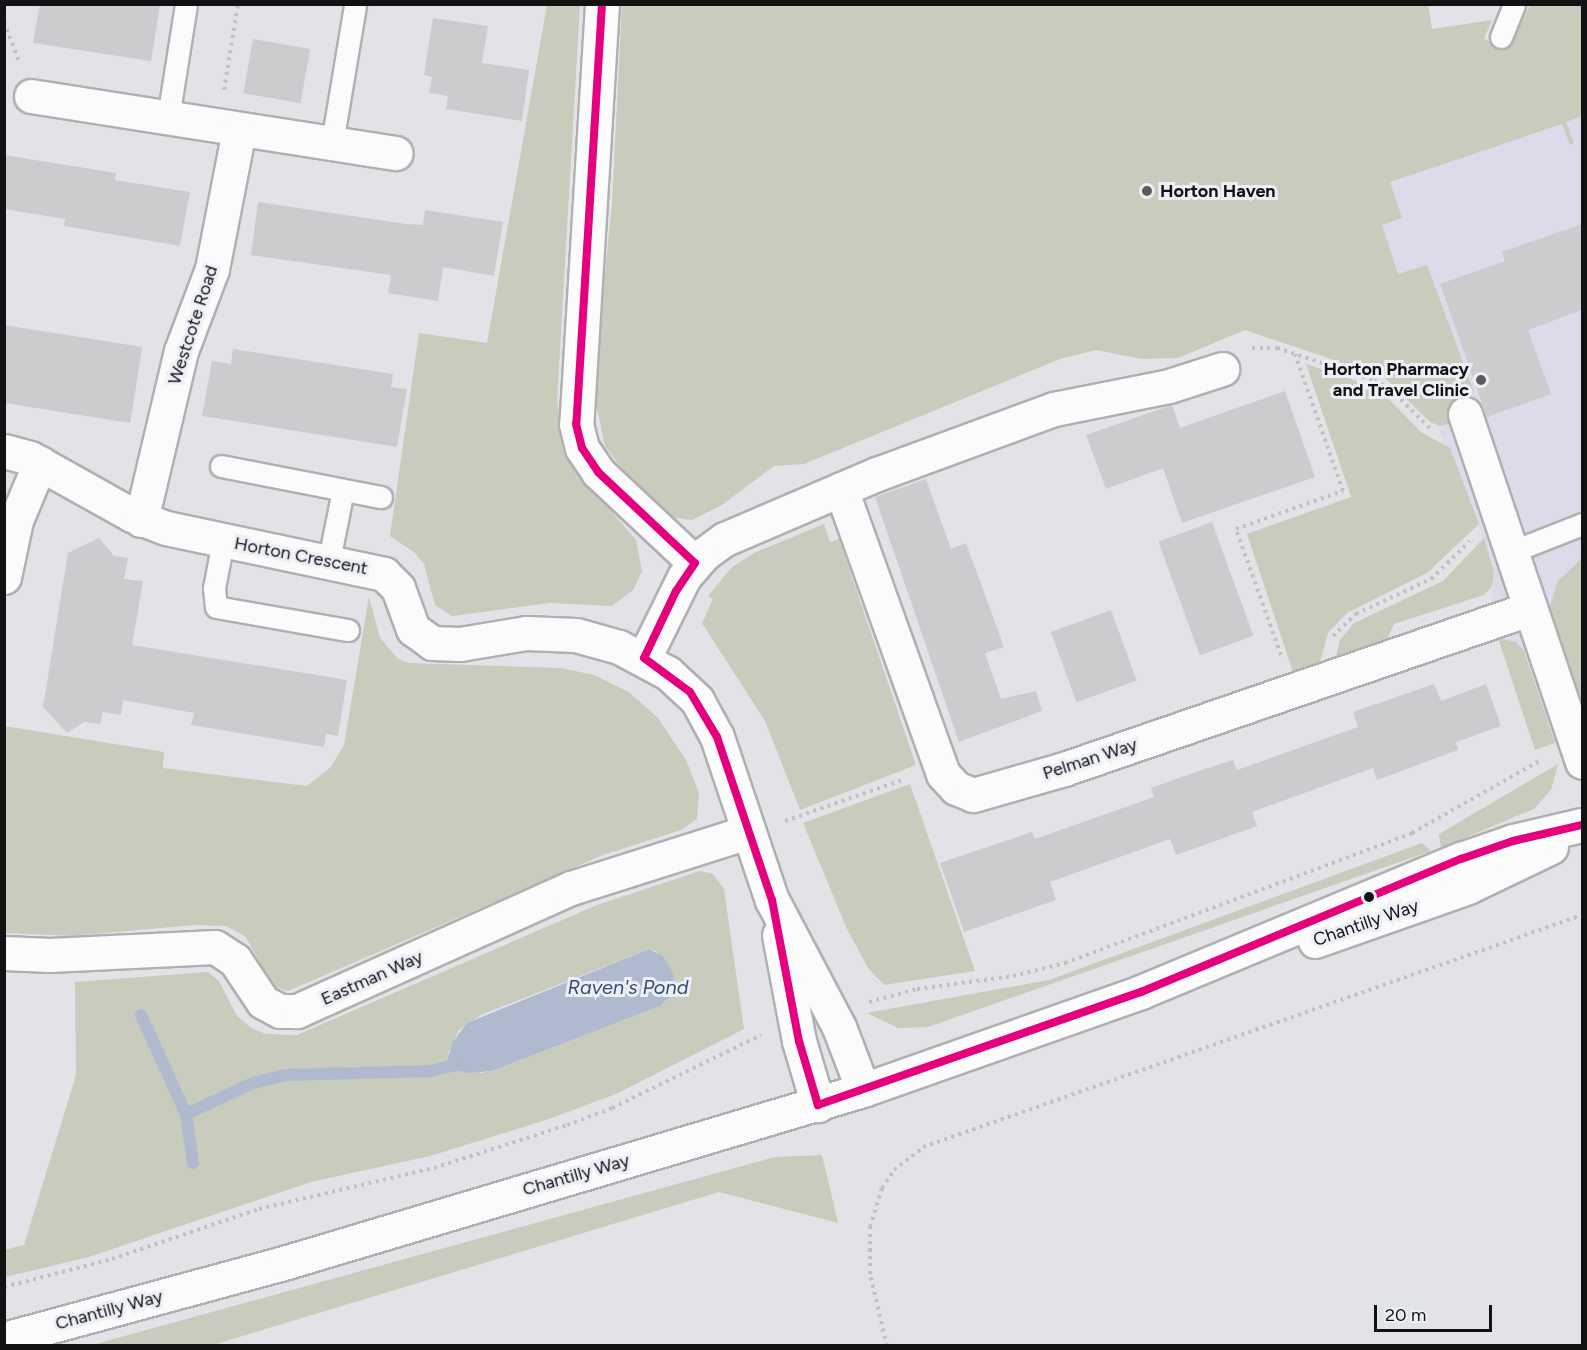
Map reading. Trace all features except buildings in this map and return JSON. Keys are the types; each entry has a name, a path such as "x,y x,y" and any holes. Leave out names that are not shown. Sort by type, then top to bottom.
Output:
{"street":[{"path":"602,4 576,424 582,448 604,480 695,563"},
{"path":"31,96 396,153"},
{"name":"Westcote Road","path":"141,520 181,351 212,269 228,128"},
{"path":"863,1090 839,1027 772,900 721,748 702,708 683,685 644,658 676,591 695,563 725,539 841,489 1054,409 1097,397 1169,386 1222,369"},
{"path":"1469,424 1582,762"},
{"name":"Horton Crescent","path":"4,451 40,463 141,520 223,540 375,570 391,578 399,588 413,629 432,643 460,644 526,633 560,634 607,642 644,658"},
{"path":"4,577 16,520 40,463"},
{"name":"Pelman Way","path":"841,489 939,766 956,788 983,794 1529,609"},
{"name":"Chantilly Way","path":"4,1339 287,1262 818,1105 1141,992 1443,866 1513,842 1582,825"},
{"name":"Eastman Way","path":"4,953 50,955 215,947 235,960 264,1002 280,1011 297,1011 571,888 748,832"},
{"name":"Chantilly Way","path":"1141,992 1228,970 1383,918 1490,877 1582,832"},
{"path":"772,900 799,1041 818,1105"}],"lane":[{"path":"168,118 186,4"},
{"path":"1501,37 1514,4"},
{"path":"332,143 355,6"},
{"path":"221,466 381,497"},
{"path":"329,560 343,490"},
{"path":"1506,538 1582,524"},
{"path":"223,540 214,588 216,607 348,630"}],"path":[{"path":"228,128 238,4"},
{"path":"4,22 31,96"},
{"path":"1222,369 1259,345 1296,354 1383,384 1420,421 1440,433 1456,437 1469,424"},
{"path":"1293,690 1236,529 1343,491 1296,354"},
{"path":"1332,676 1331,643 1349,619 1431,579 1473,538 1506,538"},
{"path":"748,832 939,766"},
{"path":"887,1346 870,1274 867,1247 871,1218 882,1188 894,1170 923,1147 1582,915"}],"shaded area":[{"path":"1428,4 1432,29 1492,20 1484,39 1509,48 1530,5 1582,5 1582,116 1566,122 1574,143 1570,145 1562,124 1390,182 1402,218 1382,225 1398,274 1427,265 1474,392 1453,400 1460,421 1440,426 1430,422 1384,377 1245,330 1178,358 1142,359 1096,350 1060,359 804,464 774,466 722,505 692,520 671,517 656,505 631,481 605,446 593,389 612,204 622,5"},
{"path":"547,5 580,5 557,401 560,420 582,477 636,540 642,571 633,590 612,606 550,603 452,616 435,605 424,564 415,553 390,536 419,333 487,343"},
{"path":"1582,114 1582,733 1535,750 1495,627 1491,577 1479,524 1340,198"},
{"path":"1306,364 1378,388 1421,432 1450,448 1479,524 1427,573 1347,613 1328,633 1320,662 1293,672 1247,534 1351,497"},
{"path":"824,524 830,542 839,539 916,765 800,810 765,721 702,623 713,599 708,596 731,568 754,553"},
{"path":"1484,538 1494,572 1492,586 1484,595 1394,624 1387,639 1336,656 1340,640 1354,623 1443,581"},
{"path":"1582,558 1582,709 1550,606 1558,581"},
{"path":"369,597 380,638 398,659 408,663 561,668 594,675 629,692 658,718 686,760 699,793 697,819 681,830 603,855 288,991 273,986 245,936 226,926 195,925 71,936 5,933 4,726 164,752 163,768 307,786 331,767 344,745"},
{"path":"1498,638 1516,642 1524,651 1555,743 1535,750"},
{"path":"1558,764 1551,790 1534,809 1441,848 1439,834"},
{"path":"910,784 975,971 884,985 868,968 847,929 803,823"},
{"path":"1422,843 1431,851 928,1027 898,1028 867,1013 1049,980"},
{"path":"700,871 713,874 724,889 744,1029 616,1094 549,1119 430,1156 311,1182 89,1257 5,1277 4,1250 24,1245 76,1075 75,982 208,972 219,981 237,1016 251,1028 266,1034 297,1035 597,905","holes":["649,949 656,951 674,975 673,993 660,1006 492,1071 481,1073 448,1053 459,1030 481,1015"]},
{"path":"822,1155 838,1223 719,1192 213,1345 92,1345 775,1157"}],"water":[{"name":"Raven's Pond","path":"649,949 663,956 674,975 673,993 660,1006 492,1071 468,1073 450,1068 447,1062 452,1043 467,1023"}],"waterway":[{"path":"141,1015 186,1114"},
{"path":"193,1163 186,1114 253,1083 284,1075 430,1071 465,1063"}],"transit line":[{"path":"602,4 576,424 582,448 598,472 695,563 676,591 644,658 690,692 717,737 772,900 799,1041 818,1105 1141,992 1461,859 1513,841 1582,825"}],"place":[{"name":"Horton Haven","path":"1147,191"},
{"name":"Horton Pharmacy and Travel Clinic","path":"1481,380"}]}
